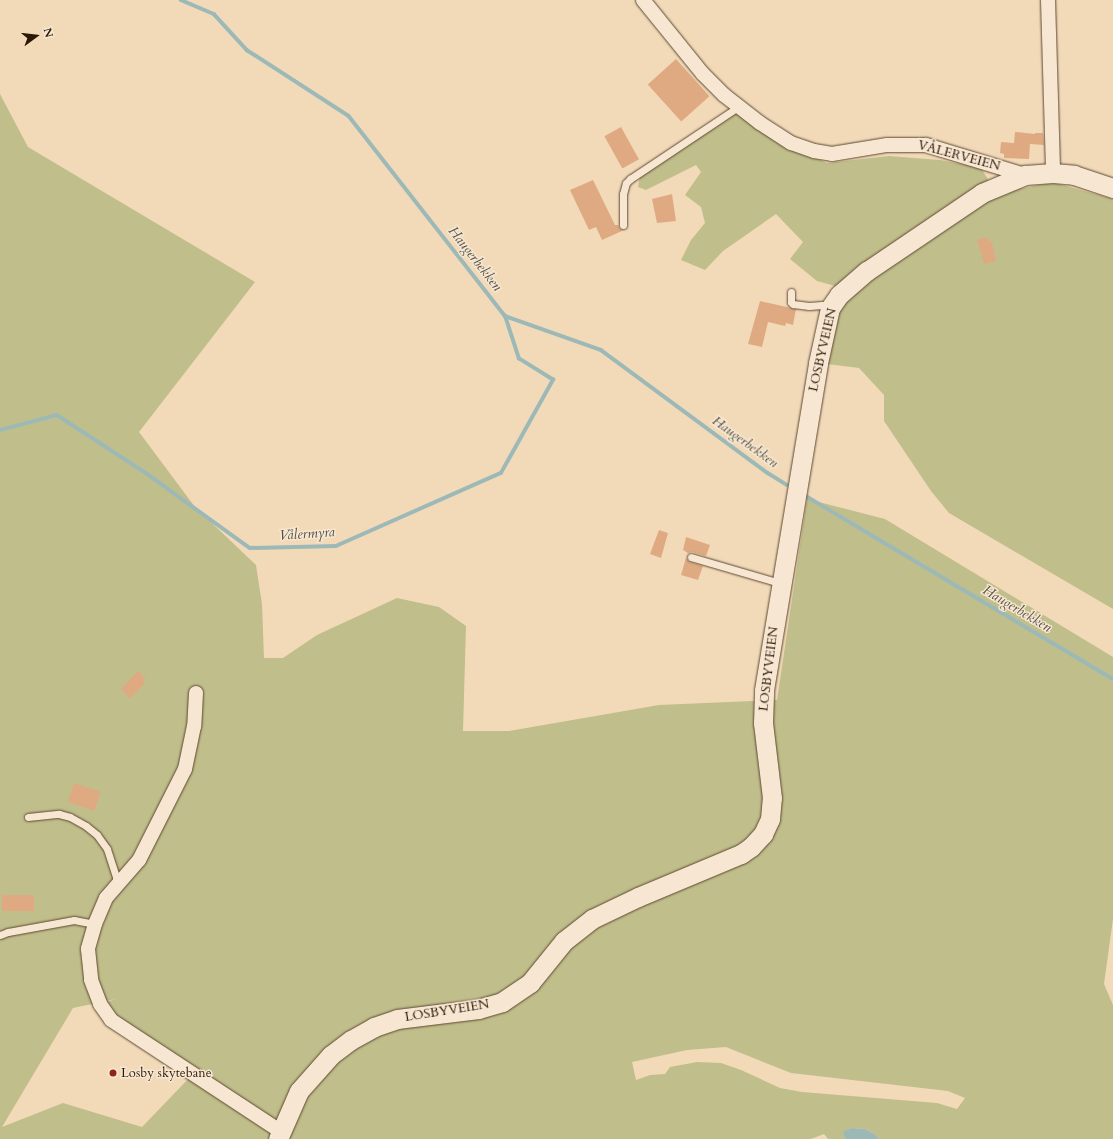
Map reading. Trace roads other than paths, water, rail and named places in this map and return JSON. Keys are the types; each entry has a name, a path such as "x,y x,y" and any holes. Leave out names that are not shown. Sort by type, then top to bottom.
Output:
{"main road":[{"name":"LOSBYVEIEN","path":"279,1135 299,1091 331,1055 351,1040 374,1027 397,1019 478,1009 502,1002 530,983 564,941 592,919 751,847 763,834 770,819 772,798 763,723 764,697 780,583 818,363 830,308 838,295 855,280 982,193 1025,175 1053,173 1074,175 1113,188"}],"street":[{"name":"VÅLERVEIEN","path":"643,0 703,74 738,107 791,143 814,151 832,154 887,145 926,145 1025,175"},
{"path":"1048,0 1053,173"},
{"path":"196,693 194,726 185,769 139,860 106,898 95,924 88,949 91,980 100,1004 111,1020 279,1135"}],"lane":[{"path":"623,225 623,194 626,184 630,179 738,107"},
{"path":"791,292 791,302 793,304 810,306 822,305 830,308"},
{"path":"690,558 780,583"},
{"path":"28,816 59,814 70,817 86,826 97,835 109,854 116,877 116,887"},
{"path":"0,935 8,932 74,920 95,924"}],"water":[{"path":"852,1128 865,1129 875,1134 879,1139 845,1139 843,1131"}],"waterway":[{"name":"Haugerbekken","path":"181,0 214,14 247,50 349,116 505,316 601,350 768,473 787,485"},
{"name":"Vålermyra","path":"0,430 57,415 146,473 250,548 336,546 501,473 553,380 519,359 505,316"},
{"name":"Haugerbekken","path":"806,496 1113,679"}],"place":[{"name":"Losby skytebane","path":"113,1073"}]}
